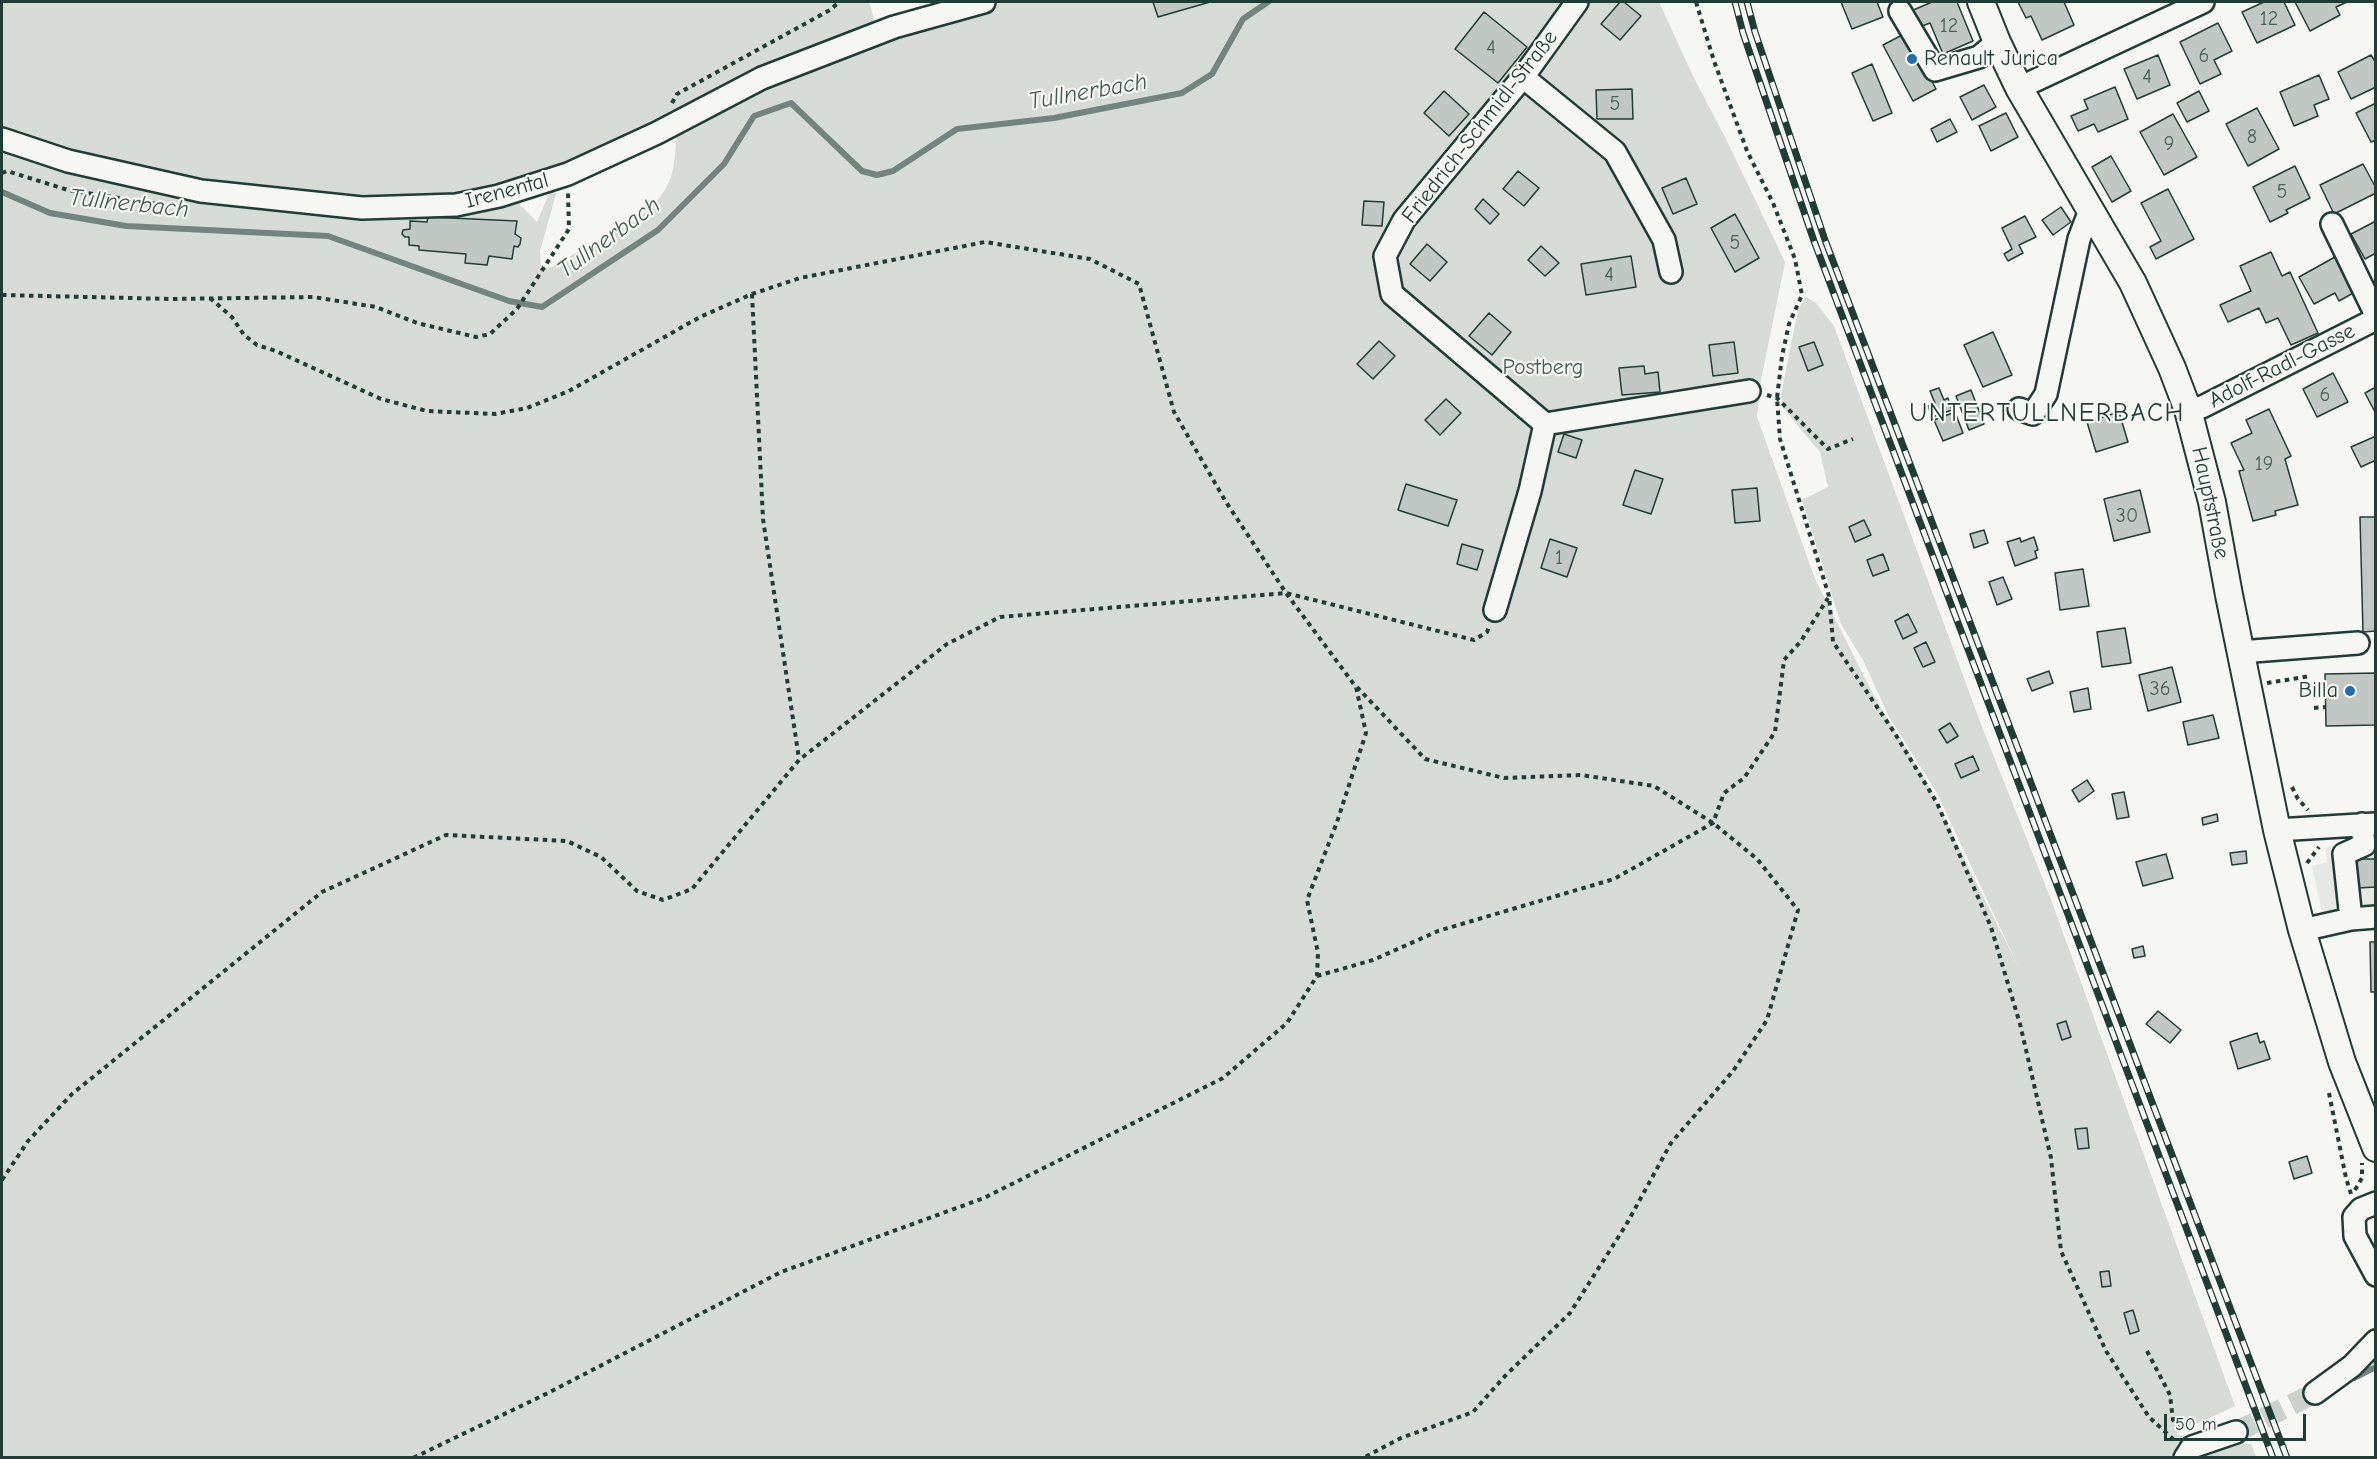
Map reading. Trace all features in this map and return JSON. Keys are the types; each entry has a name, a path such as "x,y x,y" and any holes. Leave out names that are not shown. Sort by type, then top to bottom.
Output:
{"main road":[{"name":"Hauptstraße","path":"1981,2 2019,88 2133,283 2172,368 2188,410 2212,502 2277,830 2302,930 2342,1062 2376,1148"},
{"path":"2356,1096 2376,1117"}],"street":[{"name":"Irenental","path":"2,139 68,161 201,191 362,208 456,205 499,196 568,174 657,133 762,78 894,27 984,2"},
{"name":"Friedrich-Schmidl-Straße","path":"1545,424 1392,294 1385,256 1404,220 1523,76 1578,2"},
{"path":"2019,88 2203,2"},
{"path":"1900,11 1935,70 1979,57 1997,42"},
{"path":"1523,76 1615,152 1664,240 1671,272"},
{"path":"2019,409 2033,414 2046,394 2079,239 2090,210"},
{"path":"2332,224 2376,317"},
{"name":"Adolf-Radl-Gasse","path":"2188,410 2202,407 2376,317"},
{"path":"1495,610 1530,491 1545,424 1749,391"},
{"path":"2240,652 2358,644"},
{"path":"2277,830 2369,824 2364,845 2344,854 2351,919"},
{"path":"2302,930 2351,919 2376,917"},
{"path":"2376,1203 2361,1209 2354,1217 2355,1236 2376,1275"},
{"path":"2315,1393 2352,1366 2376,1341"},
{"path":"2188,1452 2236,1432"}],"path":[{"path":"657,133 677,94 830,10 839,2"},
{"path":"1696,2 1714,61 1747,150 1773,203 1795,259 1802,295 1789,324 1777,398 1780,439 1829,596 1833,642 1894,732 1937,803 1990,927 2020,1024 2050,1158 2061,1251 2106,1351 2149,1417 2170,1436"},
{"path":"2,295 313,297 376,307 417,323 476,337 490,334 517,309 568,229 568,174"},
{"path":"210,298 232,317 244,335 257,345 276,351 381,399 427,411 495,414 527,408 569,391 700,317 752,294 800,278 985,242 1090,260 1139,284 1174,412 1226,502 1287,592 1356,687 1425,759 1504,778 1581,775 1654,786 1713,823 1757,859 1798,910 1767,1020 1733,1071 1671,1143 1626,1225 1570,1313 1473,1412 1401,1438 1363,1458"},
{"path":"752,294 763,519 799,760"},
{"path":"1749,391 1777,398 1828,449 1853,439"},
{"path":"2,1180 28,1141 72,1094 322,892 446,835 567,841 601,857 637,891 663,900 692,889 799,760 947,644 1000,617 1287,592 1474,640 1487,632 1495,610"},
{"path":"1317,976 1373,960 1438,931 1614,879 1713,823 1724,793 1744,778 1775,732 1784,660 1801,641 1829,596"},
{"path":"2263,684 2311,676"},
{"path":"413,1458 548,1393 781,1272 984,1198 1223,1078 1287,1023 1317,976 1318,952 1307,900 1337,822 1366,733 1356,687"},
{"path":"2314,708 2325,707"},
{"path":"2147,1351 2170,1395 2173,1420 2188,1452"}],"shaded area":[{"path":"2375,840 2375,926 2326,932 2312,866 2327,862 2325,848 2343,842"}],"green space":[{"name":"Postberg","path":"2,2 869,2 876,25 953,2 1659,2 1785,262 1761,380 1757,417 1815,579 1875,698 1924,778 2020,970 1936,791 1888,715 1864,662 1841,624 1802,500 1828,487 1820,452 1783,408 1781,395 1798,310 1806,297 1816,303 1834,326 1982,727 2050,897 2235,1406 2176,1434 2204,1442 2251,1444 2256,1457 2,1458","holes":["678,126 671,177 656,203 621,229 557,264 541,269 540,251 556,194 554,190 550,191 537,222 521,206 518,198"]}],"building":[{"path":"1153,2 1210,2 1158,17"},
{"path":"1620,2 1624,2 1641,16 1620,40 1601,24"},
{"path":"1841,2 1877,2 1883,17 1852,29"},
{"path":"1932,2 1957,2 1973,41 1943,54 1930,23 1917,28 1911,11"},
{"path":"2018,2 2064,2 2074,25 2042,40 2031,16 2026,18"},
{"path":"2264,2 2284,2 2295,25 2257,43 2242,12"},
{"path":"2295,2 2347,2 2336,7 2340,15 2310,31"},
{"path":"1484,12 1527,47 1498,83 1455,49"},
{"path":"2218,23 2232,51 2214,60 2221,74 2200,84 2180,42"},
{"path":"1906,33 1936,89 1913,101 1883,45"},
{"path":"2158,55 2170,85 2137,99 2124,69"},
{"path":"2371,55 2376,63 2376,87 2351,99 2338,72"},
{"path":"1872,64 1892,113 1873,121 1852,73"},
{"path":"2319,75 2329,99 2314,105 2318,116 2294,126 2280,92"},
{"path":"1984,85 1996,107 1972,120 1960,97"},
{"path":"2115,87 2128,119 2098,132 2094,124 2078,131 2071,116 2088,109 2084,100"},
{"path":"1632,89 1633,119 1597,119 1596,90"},
{"path":"1444,91 1469,114 1449,136 1424,113"},
{"path":"2199,91 2209,111 2187,122 2177,103"},
{"path":"2376,103 2376,140 2371,142 2356,113"},
{"path":"2257,108 2279,149 2248,166 2226,124"},
{"path":"2006,113 2018,137 1991,151 1979,126"},
{"path":"2173,114 2197,157 2164,175 2140,132"},
{"path":"1950,119 1957,132 1937,142 1931,129"},
{"path":"2111,156 2131,191 2112,202 2092,167"},
{"path":"2363,164 2376,188 2376,193 2334,214 2320,185"},
{"path":"2295,166 2310,198 2286,210 2288,213 2270,222 2253,187"},
{"path":"1518,171 1539,188 1524,206 1503,189"},
{"path":"1686,178 1697,204 1673,214 1662,188"},
{"path":"2168,189 2194,239 2156,259 2150,247 2161,241 2141,203"},
{"path":"1483,199 1499,214 1490,224 1475,209"},
{"path":"1364,201 1384,202 1382,226 1362,225"},
{"path":"2061,207 2071,222 2053,235 2042,220"},
{"path":"1735,214 1759,258 1735,272 1711,228"},
{"path":"2025,216 2036,237 2019,245 2023,253 2008,261 2004,254 2012,249 2002,228"},
{"path":"428,217 517,221 515,234 521,238 520,244 518,247 514,246 512,259 489,256 487,265 465,263 466,254 419,250 419,246 409,245 409,237 402,234 403,230 410,229 410,221 427,222"},
{"path":"2376,221 2376,253 2365,259 2351,234"},
{"path":"1427,244 1447,262 1430,281 1410,264"},
{"path":"1541,246 1559,263 1545,276 1528,260"},
{"path":"2271,252 2282,276 2290,272 2318,333 2291,345 2278,318 2266,323 2259,308 2228,322 2220,305 2251,291 2240,266"},
{"path":"1631,256 1636,287 1586,295 1581,264"},
{"path":"2335,257 2355,292 2339,301 2335,293 2314,304 2299,277"},
{"path":"1489,313 1511,332 1492,355 1469,336"},
{"path":"1993,332 2012,375 1983,387 1964,345"},
{"path":"1379,341 1395,356 1373,379 1357,364"},
{"path":"1734,342 1738,373 1713,376 1709,345"},
{"path":"1814,342 1823,365 1808,371 1799,347"},
{"path":"1644,366 1645,374 1658,372 1660,392 1622,395 1619,368"},
{"path":"2333,373 2348,402 2317,417 2303,389"},
{"path":"2376,387 2376,414 2365,393"},
{"path":"1939,388 1944,400 1948,398 1952,410 1932,417 1928,406 1935,403 1930,391"},
{"path":"1971,390 1984,424 1969,430 1956,396"},
{"path":"1446,399 1461,413 1440,435 1425,420"},
{"path":"2269,409 2291,456 2285,459 2298,505 2275,511 2276,515 2253,521 2239,471 2244,470 2231,443 2252,433 2246,420"},
{"path":"1955,412 1963,433 1943,441 1934,420"},
{"path":"2119,412 2128,442 2096,452 2087,422"},
{"path":"1564,434 1582,440 1576,458 1558,452"},
{"path":"2376,436 2376,460 2361,467 2351,447"},
{"path":"1635,470 1663,479 1651,514 1623,505"},
{"path":"1406,484 1457,500 1448,526 1398,510"},
{"path":"1757,488 1760,521 1735,523 1732,490"},
{"path":"2140,490 2150,532 2114,541 2104,499"},
{"path":"2360,517 2376,517 2376,631 2363,632"},
{"path":"1864,520 1871,535 1855,542 1849,527"},
{"path":"1984,530 1988,543 1974,548 1970,534"},
{"path":"2034,537 2038,550 2035,551 2037,558 2015,566 2007,542 2020,538 2021,542"},
{"path":"1550,539 1577,548 1567,577 1541,568"},
{"path":"1462,544 1483,550 1477,570 1457,564"},
{"path":"1883,554 1889,570 1873,576 1867,560"},
{"path":"2083,569 2089,606 2060,610 2055,573"},
{"path":"2003,577 2012,599 1997,605 1989,582"},
{"path":"1908,614 1917,632 1903,639 1895,621"},
{"path":"2125,628 2131,663 2102,667 2097,632"},
{"path":"1926,642 1935,662 1923,667 1914,648"},
{"path":"2172,667 2181,702 2148,711 2139,675"},
{"path":"2049,671 2053,683 2032,691 2027,679"},
{"name":"Billa","path":"2376,673 2376,725 2326,726 2325,674"},
{"path":"2088,688 2091,709 2074,712 2070,692"},
{"path":"2213,715 2219,738 2188,745 2183,722"},
{"path":"1950,723 1958,736 1947,743 1939,730"},
{"path":"1973,756 1979,770 1961,778 1955,764"},
{"path":"2087,780 2094,791 2079,802 2072,790"},
{"path":"2124,792 2129,817 2117,819 2112,794"},
{"path":"2217,814 2218,821 2203,825 2202,818"},
{"path":"2246,851 2247,863 2232,865 2230,853"},
{"path":"2166,854 2173,878 2143,886 2136,862"},
{"path":"2357,859 2376,859 2376,887 2358,888"},
{"path":"2370,942 2376,942 2376,992 2371,992"},
{"path":"2143,946 2145,956 2134,958 2132,949"},
{"path":"2158,1011 2181,1030 2170,1043 2146,1024"},
{"path":"2066,1021 2071,1037 2062,1040 2057,1024"},
{"path":"2257,1033 2260,1043 2264,1041 2270,1059 2238,1069 2230,1042"},
{"path":"2087,1128 2089,1148 2078,1149 2075,1129"},
{"path":"2307,1156 2312,1173 2294,1179 2289,1162"},
{"path":"2109,1271 2111,1286 2102,1287 2100,1272"},
{"path":"2133,1310 2139,1331 2130,1334 2124,1313"}],"waterway":[{"name":"Tullnerbach","path":"2,192 50,213 126,226 328,236 509,301 542,307 658,230 724,164 754,116 791,103 862,171 877,175 893,171 957,129 1054,118 1182,93 1212,74 1243,19 1268,2"},
{"path":"2354,1378 2376,1367"}],"tunnel":[{"path":"2236,1432 2315,1393"}],"railway":[{"path":"1735,2 1743,33 1814,241 2273,1458"},
{"path":"1747,2 1825,240 2287,1458"}],"place":[{"name":"Renault Jurica","path":"1912,59"},
{"name":"Billa","path":"2350,691"}],"district":[{"name":"UNTERTULLNERBACH","path":"2047,414"}]}
